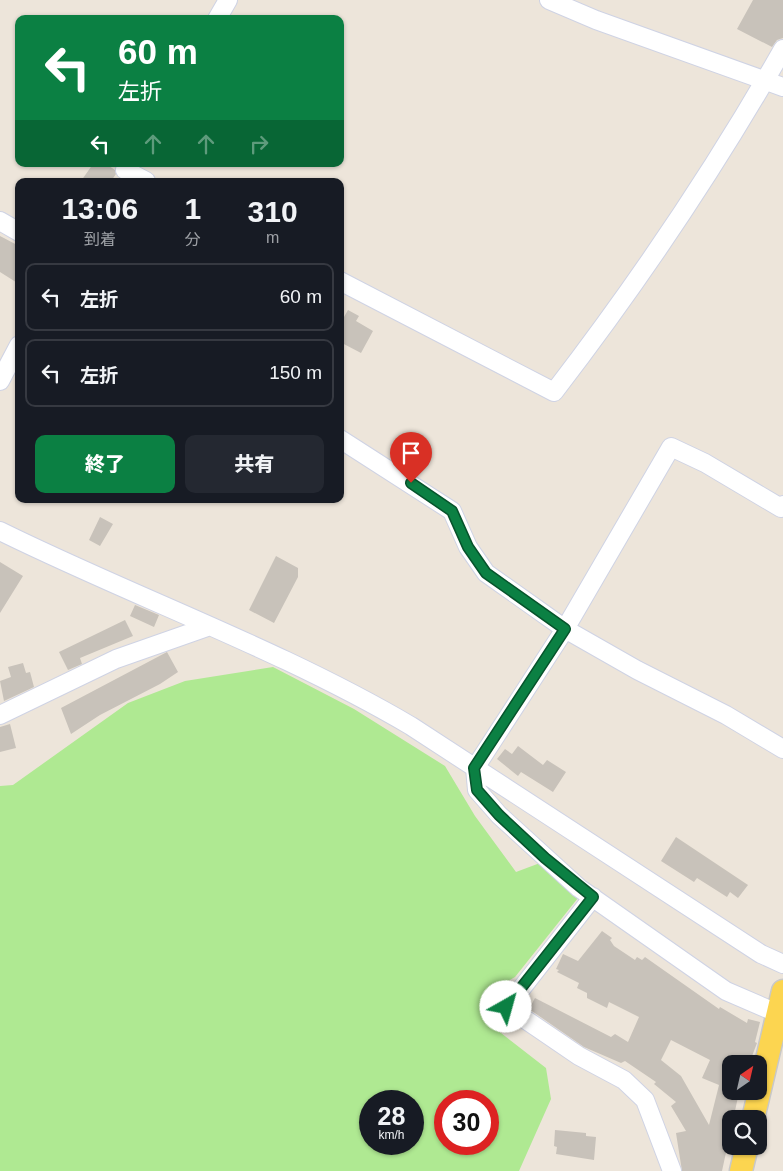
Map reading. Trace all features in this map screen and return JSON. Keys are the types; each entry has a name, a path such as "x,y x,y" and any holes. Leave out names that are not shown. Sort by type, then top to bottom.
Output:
{"main road":[{"path":"755,1110 780,1002"},
{"path":"741,1171 745,1155"}],"street":[{"path":"219,15 228,0"},
{"path":"549,0 596,20 783,88"},
{"path":"344,284 554,392 597,336 727,143 783,49"},
{"path":"123,172 138,178"},
{"path":"0,221 15,230"},
{"path":"0,381 15,353"},
{"path":"344,442 452,511 468,547 486,573 565,629 637,670 726,714 783,749"},
{"path":"780,1002 726,991 593,897 552,864 499,815 477,790 474,768 565,629 670,447 705,463 781,508 783,505"},
{"path":"0,531 75,568 306,669 360,696 761,954 783,964"},
{"path":"0,715 116,658 210,626"},
{"path":"593,897 506,1007 579,1056 624,1080 645,1100 672,1171"}],"green space":[{"path":"273,667 354,709 445,766 475,816 516,872 540,863 578,898 515,977 496,988 483,1019 546,1068 551,1099 519,1171 0,1171 0,786 13,785 128,703 185,681"}],"building":[{"path":"753,0 783,0 783,38 777,40 772,47 737,29"},
{"path":"91,167 110,167 115,170 116,174 113,178 83,178"},
{"path":"0,236 15,244 15,281 0,272"},
{"path":"348,310 359,316 356,321 373,331 361,353 344,344 344,317"},
{"path":"100,517 113,524 100,546 89,540"},
{"path":"276,556 298,568 298,577 274,623 249,610"},
{"path":"0,562 23,576 0,613"},
{"path":"135,605 159,615 154,627 130,616"},
{"path":"125,620 133,636 80,658 82,664 68,670 59,652"},
{"path":"167,652 178,672 160,684 100,715 71,734 61,708"},
{"path":"23,663 26,673 30,672 34,687 4,701 0,681 11,677 8,667"},
{"path":"10,724 16,748 0,752 0,727"},
{"path":"518,746 543,765 547,760 566,772 553,792 521,772 518,776 497,759 505,749 512,754"},
{"path":"676,837 748,885 738,898 730,892 727,897 697,878 694,882 661,861"},
{"path":"602,931 612,938 610,940 614,946 635,960 637,957 642,960 645,957 719,1009 720,1007 747,1023 748,1019 760,1022 755,1042 757,1043 752,1055 722,1055 722,1100 737,1100 735,1110 722,1110 722,1155 725,1155 722,1171 682,1171 676,1133 686,1131 671,1106 676,1102 654,1084 656,1082 625,1061 621,1063 584,1047 529,1009 535,998 611,1037 615,1034 628,1042 639,1017 609,1002 607,1008 587,998 587,993 577,988 579,983 557,972 559,970 556,969 563,954 578,961","holes":["671,1040 710,1060 702,1078 719,1085 709,1125 681,1076 661,1060"]},
{"path":"555,1130 586,1133 586,1136 596,1137 594,1160 556,1154 557,1147 554,1146"}],"route":[{"path":"411,483 452,511 460,524 468,547 486,573 565,629 474,768 477,790 499,815 579,888 593,897 506,1007"}]}
